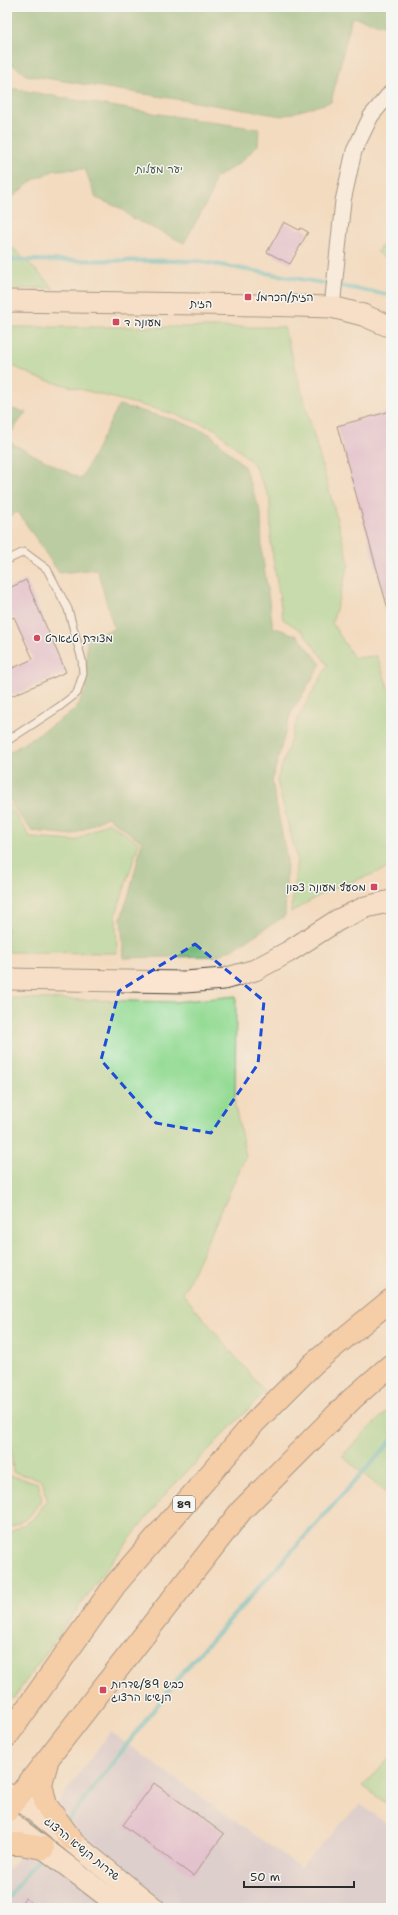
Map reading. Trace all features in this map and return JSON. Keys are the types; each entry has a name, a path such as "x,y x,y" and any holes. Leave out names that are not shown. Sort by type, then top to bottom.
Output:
{"highway":[{"name":"89","path":"7,1736 115,1585 254,1423 314,1363 391,1300"},
{"path":"11,1801 48,1758 241,1511 352,1399 391,1365"},
{"path":"48,1758 41,1784 46,1805 71,1839"},
{"path":"7,1844 20,1844 43,1848"}],"street":[{"path":"332,307 343,200 354,151 371,116 391,92"},
{"name":"הזית","path":"7,301 260,304 332,307 363,315 391,327"},
{"path":"7,979 185,982 224,979 254,970 288,952 338,920 366,907 391,901"},
{"name":"שדרות הנשיא הרצוג","path":"11,1801 71,1839 154,1908"},
{"name":"שדרות הנשיא הרצוג","path":"7,1820 122,1908"}],"lane":[{"path":"7,560 24,552 47,569 68,609 82,660 83,674 77,693 59,707 7,741"}],"highlighted area":[{"path":"195,944 264,1001 258,1064 211,1133 156,1123 101,1060 119,991"}],"shaded area":[{"path":"110,1732 300,1867 360,1804 391,1827 391,1908 7,1908 7,1872"}],"green space":[{"path":"7,7 161,7 173,9 180,7 391,7 391,27 352,17 331,102 282,116 26,75 7,60"},
{"name":"יער מעלות","path":"11,88 135,110 259,129 258,145 241,162 214,179 211,195 184,243 132,218 120,208 96,198 85,169 55,170 33,180 7,202 7,95"},
{"path":"391,233 391,262 377,252"},
{"path":"7,242 54,288 7,289"},
{"path":"7,327 284,327 349,563 332,623 354,658 377,656 391,696 391,867 325,892 291,912 297,858 277,781 298,718 328,665 303,632 283,619 271,545 270,499 253,463 215,429 174,414 38,378 7,363"},
{"path":"119,405 178,421 210,434 244,466 261,513 262,553 273,627 298,636 321,664 290,715 272,781 287,860 285,916 236,947 217,956 124,958 121,918 130,891 142,842 107,817 73,835 32,831 16,811 7,794 7,754 75,710 86,690 87,638 114,629 97,569 59,573 18,512 7,517 7,441 81,479"},
{"path":"7,408 26,412 7,438"},
{"path":"7,802 31,838 75,841 108,822 139,843 116,914 117,953 7,952"},
{"path":"236,996 235,1106 246,1156 183,1294 265,1392 169,1490 109,1565 13,1699 7,1695 7,1534 32,1520 47,1500 42,1480 13,1472 10,1435 7,1434 7,998 174,1002"},
{"path":"391,1408 391,1497 342,1456"},
{"path":"7,1453 8,1475 38,1483 42,1499 29,1517 7,1530"},
{"path":"391,1757 391,1807 363,1786"}],"building":[{"path":"284,222 299,230 301,228 308,232 290,264 267,252"},
{"path":"391,411 391,620 337,426"},
{"name":"מצודת טגארט","path":"26,580 66,672 7,698 7,656 13,668 33,659 14,617 7,620 7,589"},
{"path":"154,1783 224,1834 193,1876 123,1825"},
{"path":"25,1898 39,1908 18,1908"}],"waterway":[{"path":"7,260 197,261 391,295"},
{"path":"66,1823 187,1667 391,1441"},
{"path":"7,1899 42,1854"}],"place":[{"name":"הזית/הכרמל","path":"248,297"},
{"name":"מעונה ד","path":"116,322"},
{"name":"מצודת טגארט","path":"37,638"},
{"name":"מסעף מעונה צפון","path":"374,887"},
{"name":"כביש 89/שדרות הנשיא הרצוג","path":"103,1690"}]}
